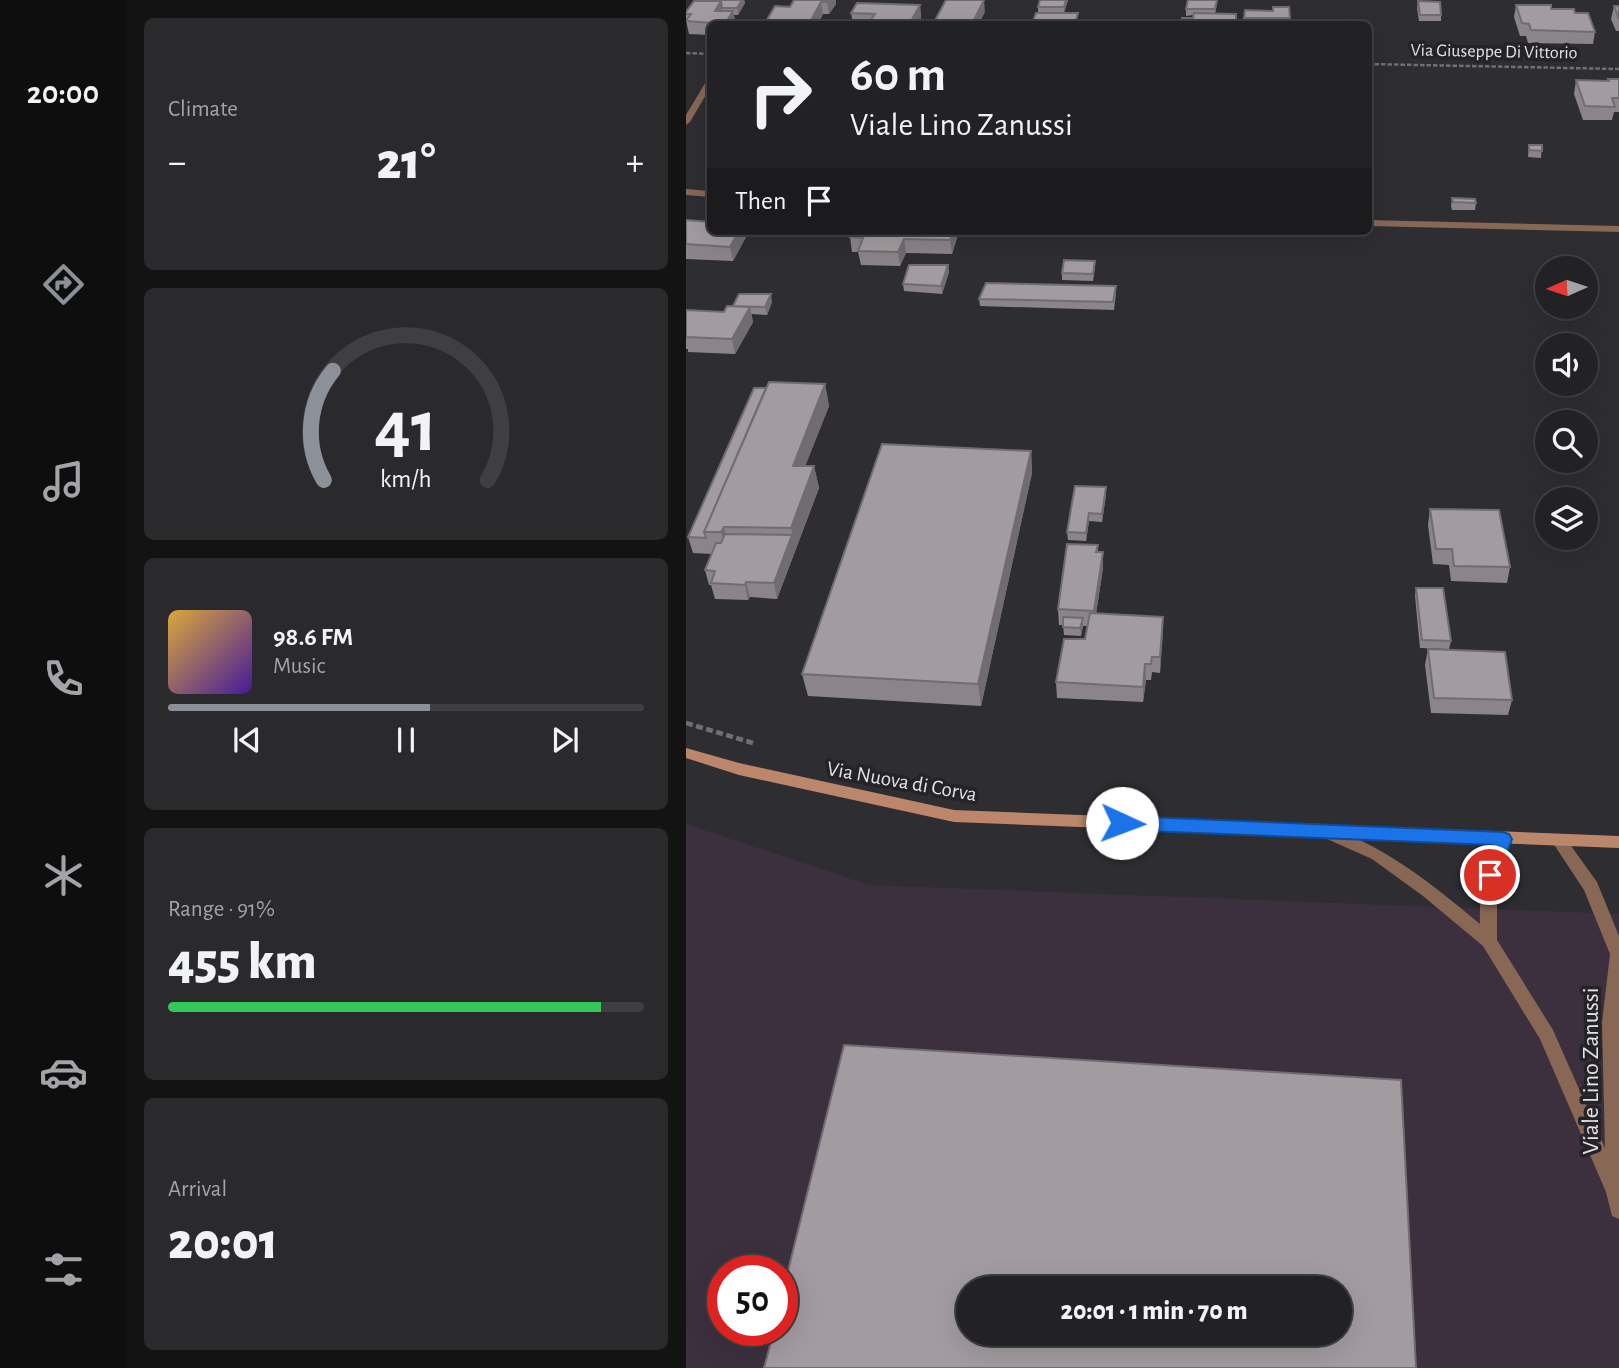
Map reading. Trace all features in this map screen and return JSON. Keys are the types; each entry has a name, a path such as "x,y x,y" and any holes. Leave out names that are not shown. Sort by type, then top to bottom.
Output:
{"main road":[{"name":"Via Nuova di Corva","path":"686,753 739,769 954,816 1619,842"}],"street":[{"path":"686,122 707,87"},
{"path":"686,192 707,194"},
{"path":"1372,223 1619,229"},
{"name":"Viale Lino Zanussi","path":"1323,831 1378,855 1429,891 1489,942 1547,1035 1617,1201"},
{"name":"Viale Lino Zanussi","path":"1489,942 1486,889 1493,860 1503,839"},
{"name":"Viale Lino Zanussi","path":"1559,840 1591,887 1618,949 1611,1023 1617,1201"}],"path":[{"path":"686,53 707,54"},
{"name":"Via Giuseppe Di Vittorio","path":"1372,65 1619,69"},
{"path":"686,723 760,745"}],"shaded area":[{"path":"686,824 869,885 1619,914 1619,1368 686,1368"}],"building":[{"path":"722,0 742,0 737,8 722,8"},
{"path":"794,0 829,0 821,2 811,21 766,21 775,6 790,7"},
{"path":"946,0 984,0 974,21 935,21"},
{"path":"1040,0 1066,0 1064,7 1038,7"},
{"path":"1188,0 1217,0 1215,9 1186,9"},
{"path":"694,1 721,1 715,11 733,11 727,21 707,23 686,21 691,14 686,12"},
{"path":"1418,1 1440,2 1441,15 1420,15"},
{"path":"857,3 920,5 911,21 870,21 875,14 851,13"},
{"path":"1516,5 1551,5 1551,9 1574,9 1575,13 1588,13 1595,32 1531,30 1529,24 1522,23"},
{"path":"1614,6 1619,6 1619,19"},
{"path":"1273,7 1289,7 1290,18 1244,18 1245,10 1273,11"},
{"path":"1036,13 1078,13 1076,21 1033,21"},
{"path":"1194,13 1236,14 1236,21 1182,21 1182,18 1193,18"},
{"path":"1608,79 1619,79 1619,98 1612,98 1615,107 1585,106 1576,80 1609,81"},
{"path":"1529,145 1542,145 1542,151 1529,150"},
{"path":"1452,198 1475,199 1476,203 1453,202"},
{"path":"686,220 707,222 707,235 737,235 730,247 686,244"},
{"path":"952,235 950,240 904,239 898,252 858,251 863,238 850,237"},
{"path":"1064,260 1095,261 1093,274 1062,273"},
{"path":"909,265 948,265 941,286 903,284"},
{"path":"986,283 1116,286 1113,302 979,299"},
{"path":"739,294 771,294 765,307 733,306"},
{"path":"727,306 750,307 732,339 686,337 686,310 724,312"},
{"path":"769,382 825,384 793,466 814,466 791,528 724,527 721,532 704,532"},
{"path":"754,388 766,388 704,532 706,538 688,537"},
{"path":"882,444 1031,451 978,684 802,674"},
{"path":"1075,486 1106,487 1102,514 1089,513 1086,533 1067,532"},
{"path":"1430,509 1499,510 1510,567 1454,566 1452,549 1436,549"},
{"path":"725,534 792,535 774,583 711,583 715,571 705,570 716,543 721,543"},
{"path":"1067,544 1098,545 1096,552 1103,552 1094,611 1058,609"},
{"path":"1416,588 1443,588 1451,641 1422,640"},
{"path":"1090,613 1163,617 1160,657 1152,657 1151,664 1145,664 1143,687 1056,682 1064,639 1085,639"},
{"path":"1063,617 1083,618 1080,628 1063,627"},
{"path":"1428,649 1505,652 1512,700 1434,698"},
{"path":"844,1045 1401,1080 1416,1368 764,1368 770,1346 798,1346 798,1255 792,1255"}],"route":[{"path":"1122,823 1503,839 1493,860 1490,875"}]}
